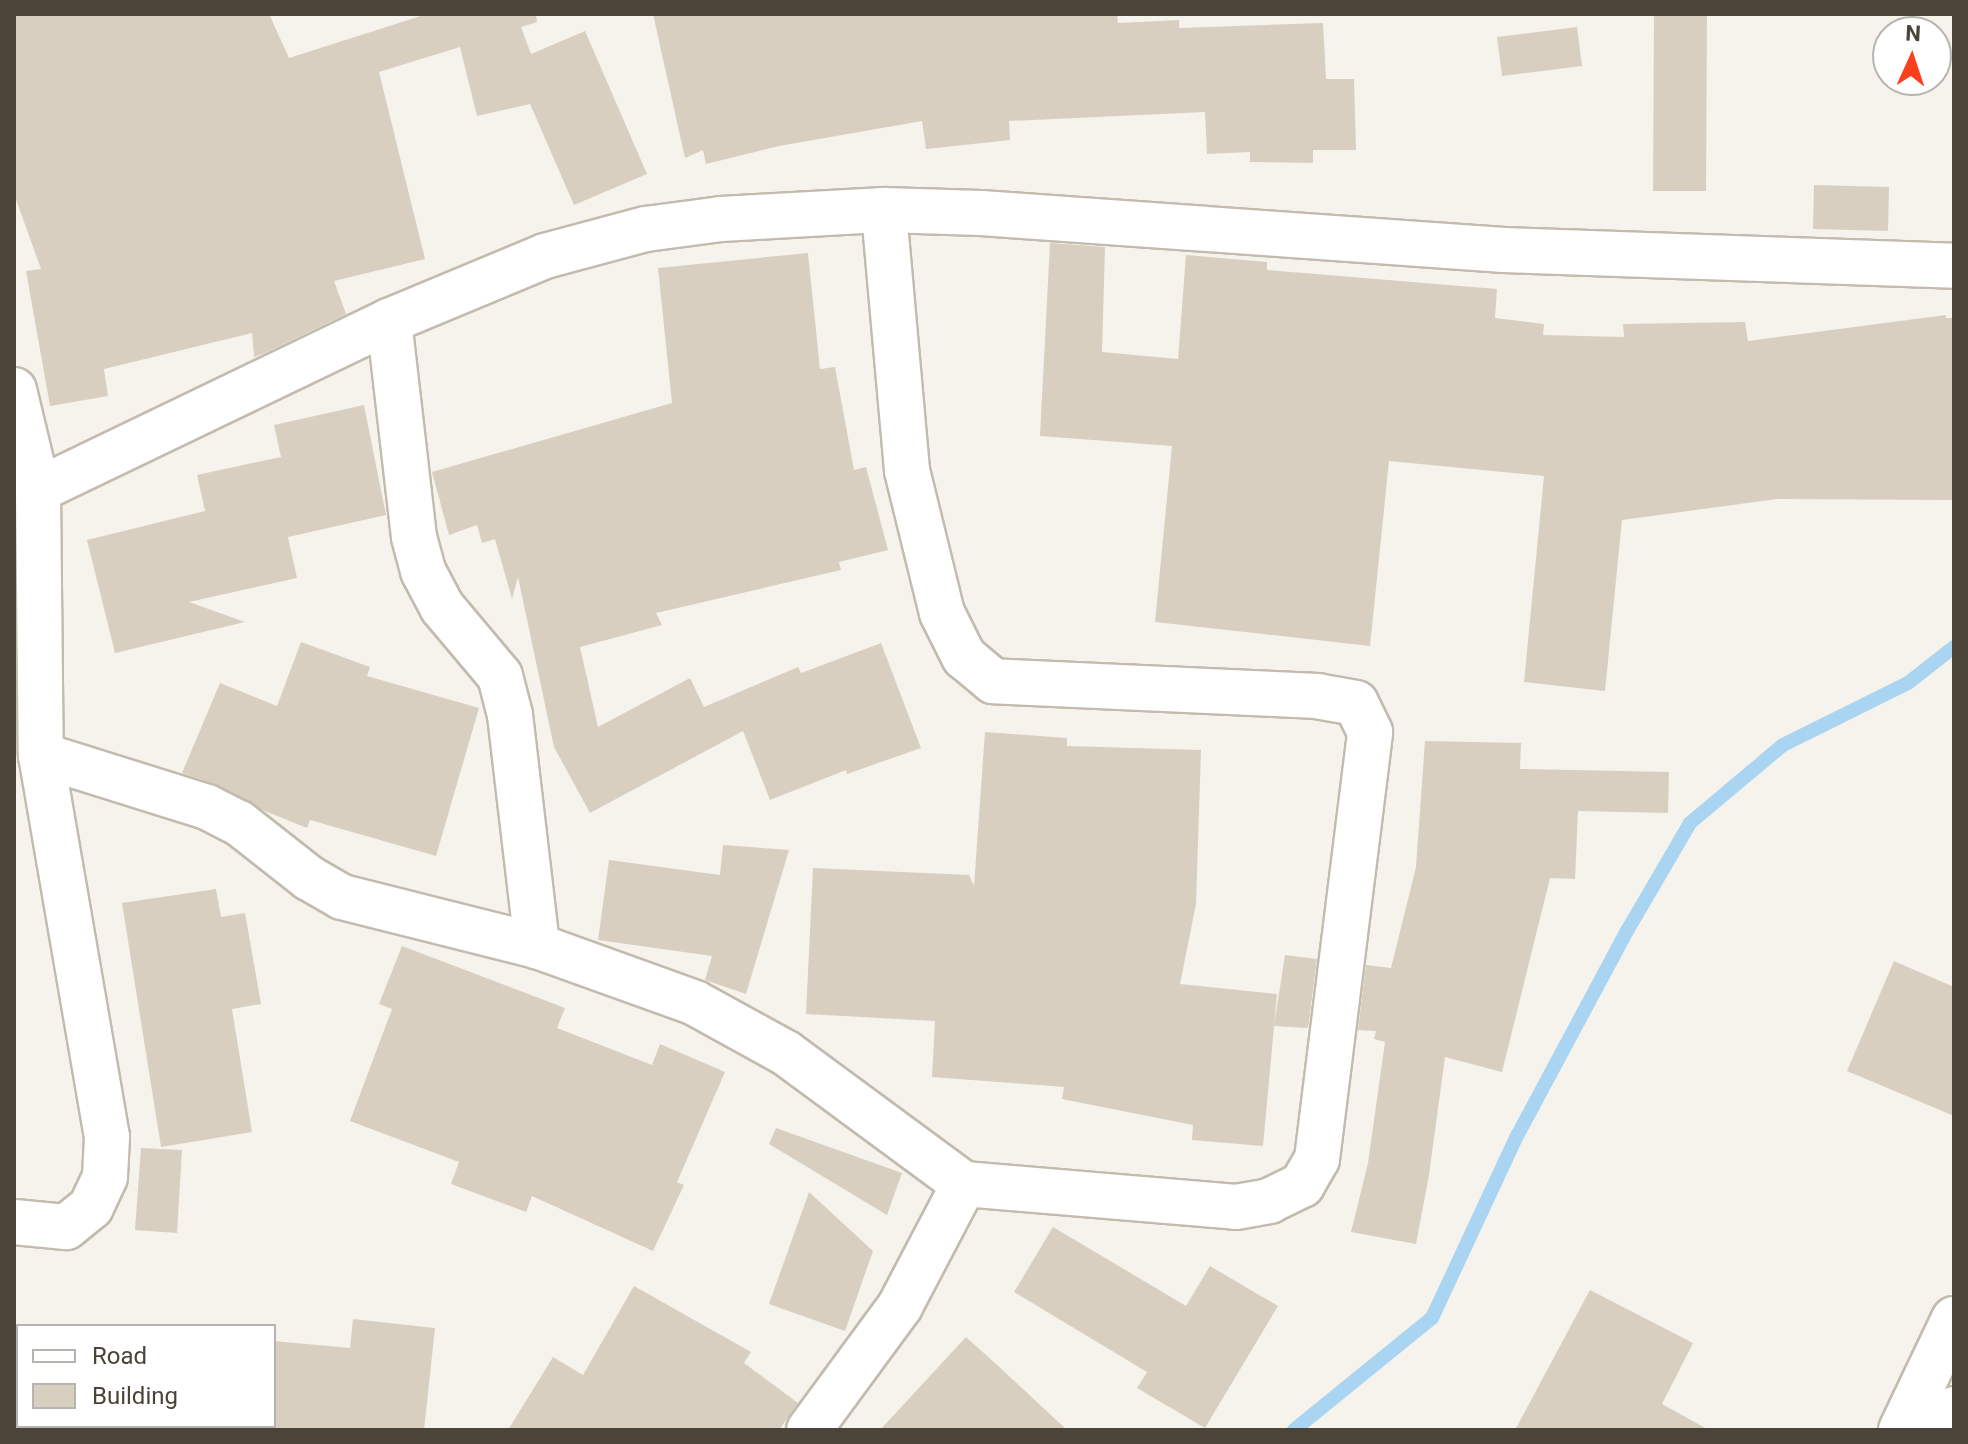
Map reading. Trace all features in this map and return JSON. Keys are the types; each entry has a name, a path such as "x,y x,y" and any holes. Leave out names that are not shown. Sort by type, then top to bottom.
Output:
{"street":[{"path":"41,755 207,807 239,823 309,878 342,897 537,946 695,1003 786,1053 964,1184 1236,1207 1269,1201 1302,1185 1317,1159 1370,732 1356,703 1318,696 993,681 964,657 942,613 907,470 884,210"},
{"path":"38,490 389,321 545,256 646,229 721,219 884,210 981,213 1504,250 1954,266"},
{"path":"389,321 414,537 423,571 442,607 500,676 510,715 537,946"},
{"path":"14,390 38,490 41,755 107,1137 105,1177 91,1207 66,1227 14,1222"},
{"path":"809,1430 900,1306 964,1184"},
{"path":"1901,1430 1954,1319"},
{"path":"1944,1430 1954,1409"}],"building":[{"path":"14,14 269,14 289,58 427,14 536,14 537,22 521,27 531,54 585,31 647,174 574,205 530,104 477,116 460,47 379,72 425,259 334,281 346,314 265,353 254,357 252,333 104,369 108,396 50,406 26,271 41,269 14,194"},
{"path":"653,14 1117,14 1118,23 1179,20 1179,28 1323,23 1326,79 1354,79 1356,150 1313,150 1313,163 1250,162 1250,152 1207,154 1205,112 1009,121 1010,140 926,149 922,121 779,146 706,164 703,150 685,158"},
{"path":"1654,14 1707,14 1706,191 1653,191"},
{"path":"1577,27 1582,66 1502,76 1497,37"},
{"path":"1814,185 1889,187 1888,231 1813,229"},
{"path":"1050,243 1105,247 1102,352 1178,359 1186,255 1267,262 1267,270 1497,289 1495,318 1544,324 1543,335 1624,337 1623,324 1745,322 1748,341 1946,315 1946,318 1954,318 1954,500 1777,499 1622,520 1605,691 1524,682 1544,476 1389,461 1370,646 1155,622 1172,446 1040,436"},
{"path":"808,253 820,369 835,367 854,470 866,467 888,550 839,562 841,570 656,613 662,625 580,647 598,727 690,678 704,707 798,667 801,673 881,643 921,748 847,774 846,770 770,800 743,731 590,813 554,747 518,577 512,599 495,539 482,543 477,525 449,535 432,472 672,403 658,268"},
{"path":"364,405 386,515 288,537 297,578 189,602 245,622 115,653 87,540 205,511 197,475 281,457 274,425"},
{"path":"301,642 370,667 367,676 479,708 436,856 310,820 307,828 265,811 218,785 182,773 220,683 277,706"},
{"path":"985,732 1067,738 1067,746 1201,750 1196,904 1180,984 1277,994 1263,1146 1192,1140 1193,1125 1062,1099 1064,1087 932,1077 935,1021 806,1014 813,868 969,875 974,886"},
{"path":"1425,741 1521,743 1520,769 1669,772 1668,813 1578,811 1575,879 1550,878 1502,1072 1445,1057 1416,1244 1351,1232 1368,1163 1385,1042 1374,1039 1376,1031 1358,1030 1366,965 1391,968 1416,867"},
{"path":"723,845 789,850 746,994 705,980 712,956 598,940 609,860 720,875"},
{"path":"216,889 221,917 245,913 261,1004 232,1009 252,1132 161,1147 122,903"},
{"path":"402,946 565,1008 557,1028 652,1065 660,1044 725,1072 677,1182 684,1185 653,1251 532,1196 526,1212 451,1184 459,1162 350,1121 392,1009 379,1004"},
{"path":"1285,955 1317,959 1308,1028 1274,1026"},
{"path":"1894,961 1954,987 1954,1116 1847,1071"},
{"path":"776,1128 902,1173 887,1215 769,1144"},
{"path":"141,1148 182,1150 177,1233 135,1230"},
{"path":"809,1192 873,1251 845,1331 769,1304"},
{"path":"1053,1227 1186,1306 1210,1266 1278,1306 1205,1428 1137,1388 1147,1372 1014,1292"},
{"path":"634,1286 751,1352 744,1363 798,1403 779,1430 508,1430 553,1357 583,1375"},
{"path":"1590,1290 1693,1343 1662,1404 1709,1430 1515,1430"},
{"path":"353,1319 435,1328 424,1430 274,1430 276,1341 350,1348"},
{"path":"966,1337 995,1363 1067,1430 880,1430"}],"waterway":[{"path":"1294,1430 1432,1318 1517,1136 1627,931 1690,823 1783,745 1908,683 1954,647"}]}
